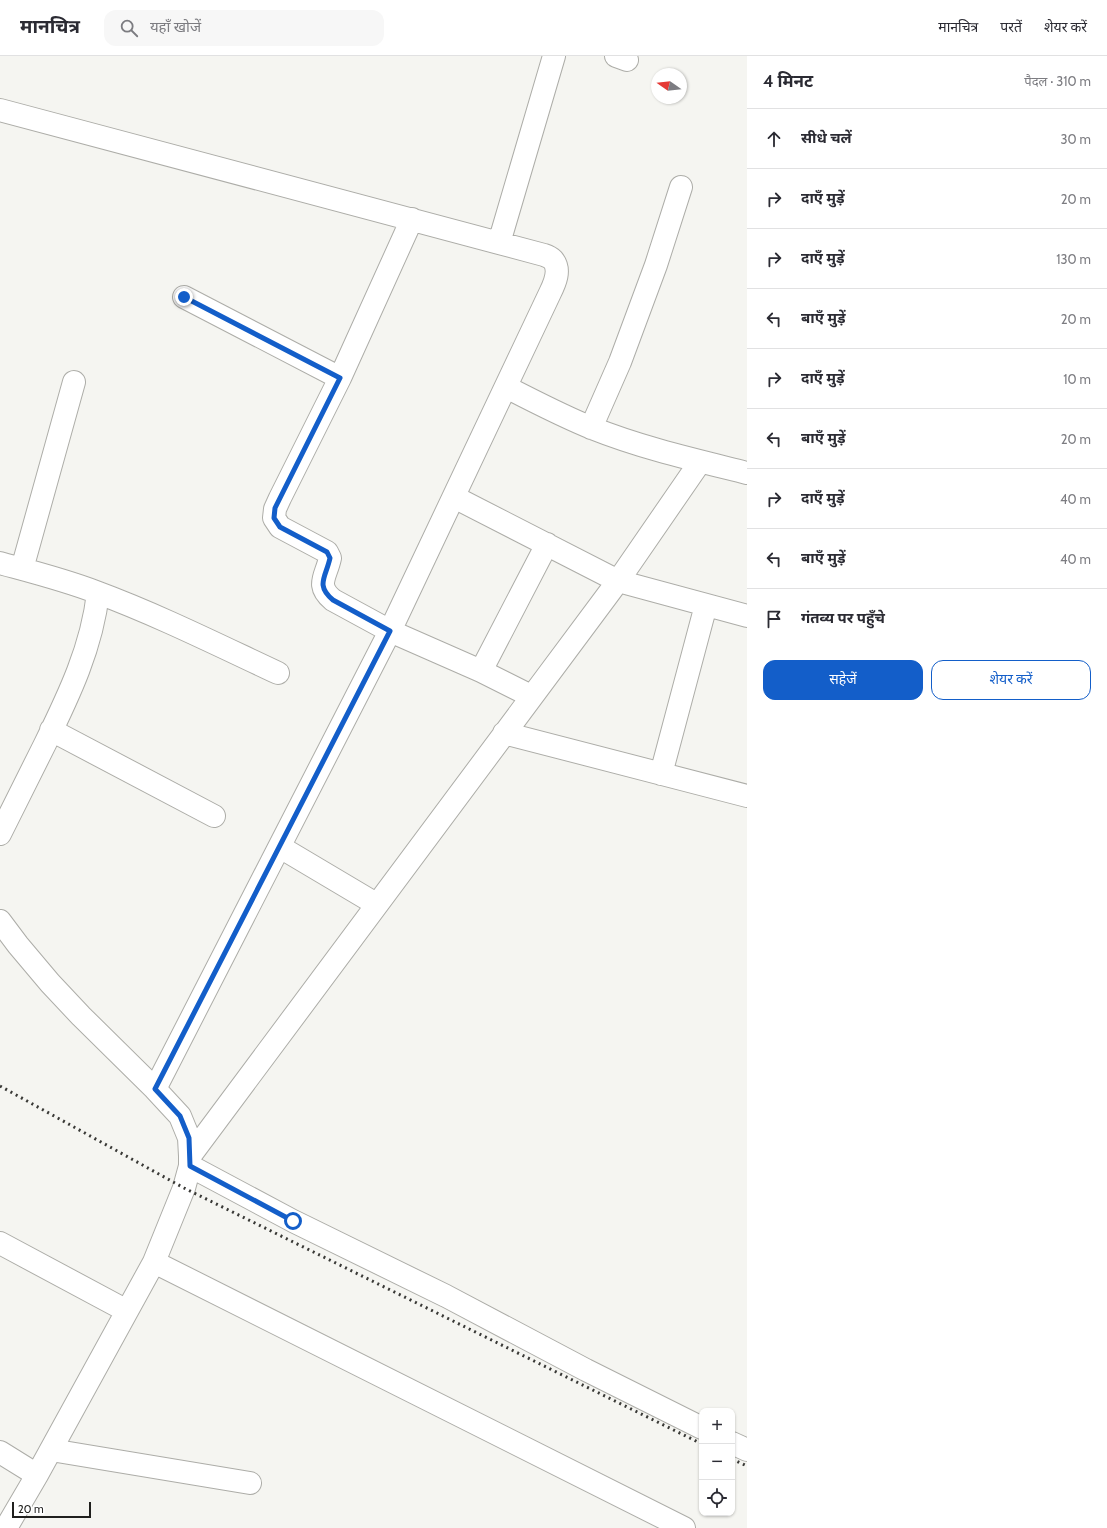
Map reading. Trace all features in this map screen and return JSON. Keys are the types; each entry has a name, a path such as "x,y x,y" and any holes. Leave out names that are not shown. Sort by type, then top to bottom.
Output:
{"street":[{"path":"499,243 554,56"},
{"path":"0,110 544,255 553,260 557,270 555,282 390,631 155,1089"},
{"path":"591,428 620,362 656,265 681,187"},
{"path":"412,219 340,378 275,508 274,518 280,527 327,552 330,558 322,586 325,594 333,600 390,631 481,671 531,696"},
{"path":"184,297 340,378"},
{"path":"22,569 74,382"},
{"path":"506,387 591,428 663,452 747,474"},
{"path":"190,1161 376,904 618,581 700,462"},
{"path":"454,497 618,581 747,616"},
{"path":"481,671 547,544"},
{"path":"0,563 61,579 98,592 155,616 278,673"},
{"path":"0,834 78,672 95,616 98,592"},
{"path":"661,774 706,605"},
{"path":"51,730 214,816"},
{"path":"504,733 747,796"},
{"path":"280,847 376,904"},
{"path":"0,921 50,983 180,1116 189,1138 190,1161 184,1188 154,1262 7,1528"},
{"path":"190,1161 293,1221 446,1296 586,1370 699,1426"},
{"path":"0,1243 127,1310"},
{"path":"154,1262 684,1528"},
{"path":"734,1444 747,1450"},
{"path":"51,1450 250,1483"},
{"path":"0,1452 37,1475"}],"railway":[{"path":"0,1086 184,1188 699,1443"},
{"path":"735,1460 747,1466"}],"route":[{"path":"184,297 340,378 275,508 274,518 280,527 327,552 330,558 322,586 325,594 333,600 390,631 155,1089 180,1116 189,1138 190,1166 293,1221"}]}
